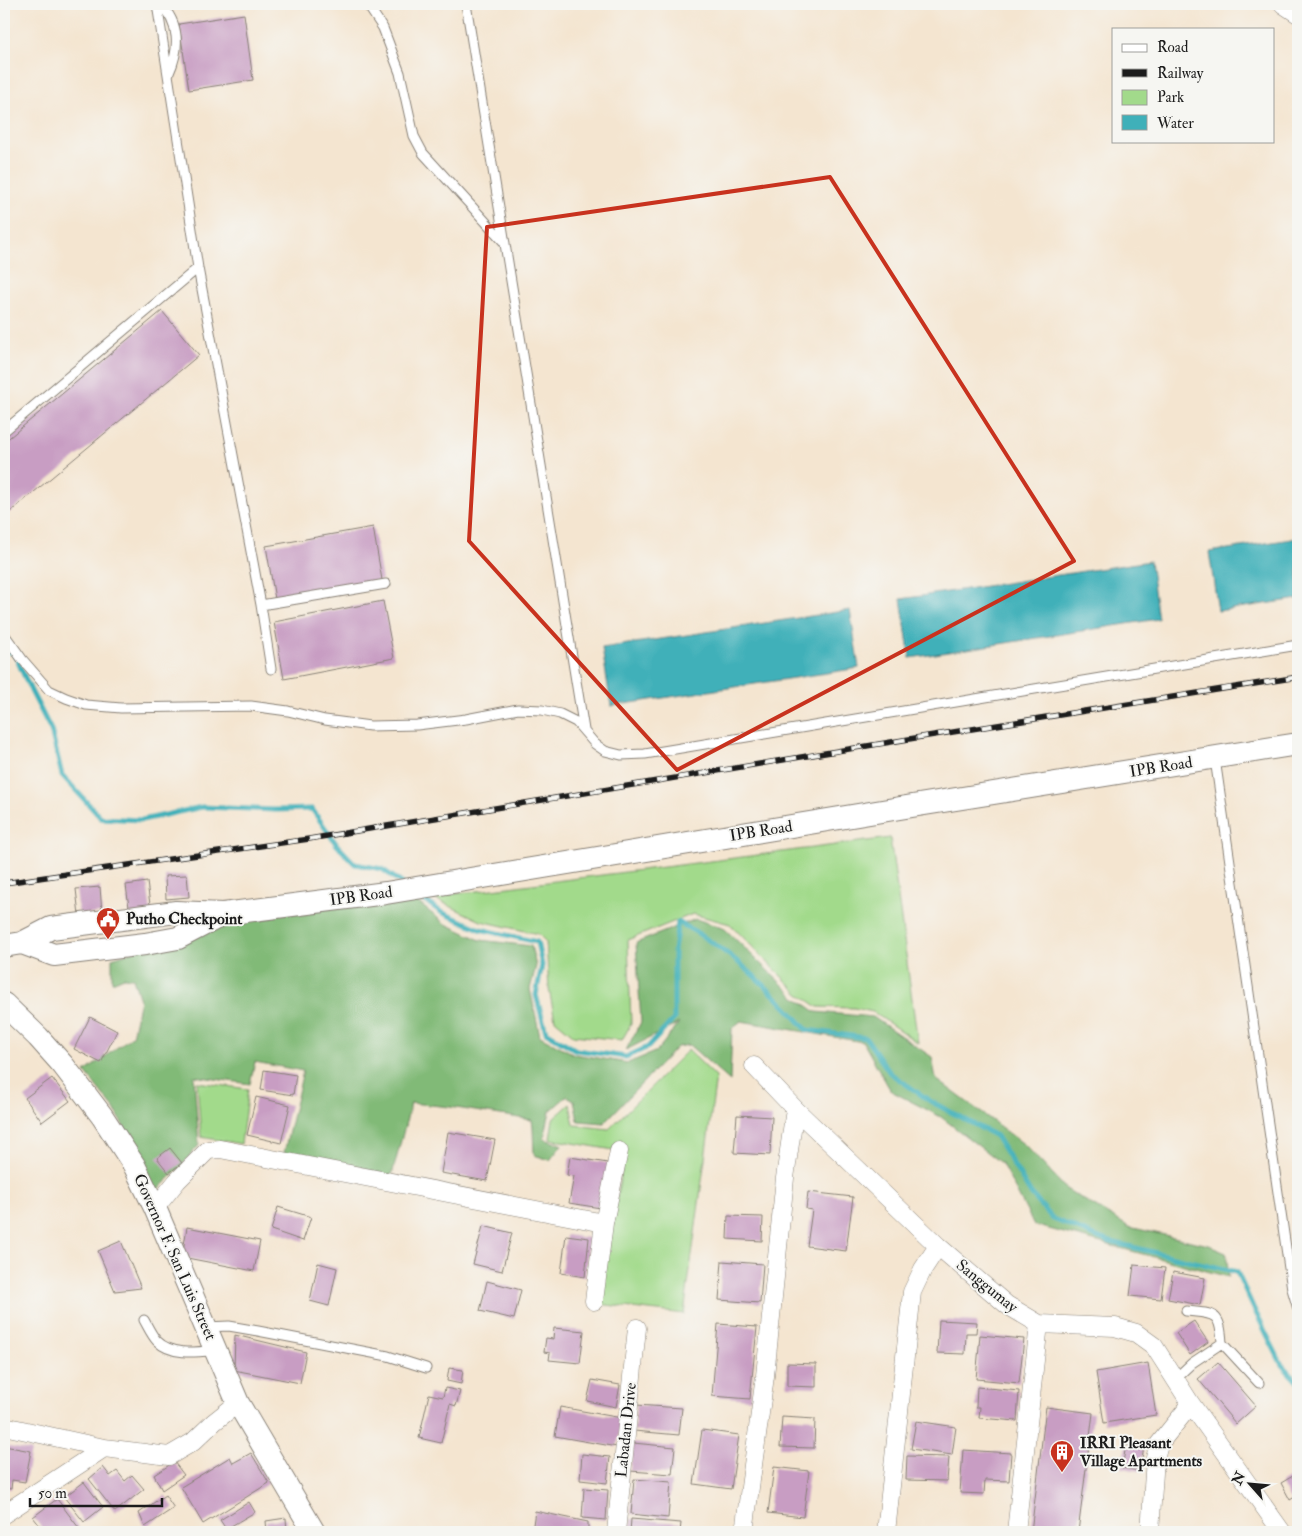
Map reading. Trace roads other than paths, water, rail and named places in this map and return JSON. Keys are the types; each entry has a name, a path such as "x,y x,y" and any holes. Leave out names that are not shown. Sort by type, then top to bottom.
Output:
{"street":[{"path":"1283,4 1298,14"},
{"name":"IPB Road","path":"13,945 54,955 145,944 178,938 223,914 386,893 476,879 1298,744"},
{"name":"Governor F. San Luis Street","path":"4,1004 38,1037 102,1116 134,1165 155,1208 238,1403 314,1532"},
{"name":"Sanggumay","path":"754,1066 795,1109 938,1246 1007,1305 1039,1324 1115,1327 1136,1333 1154,1346 1191,1404 1282,1532"},
{"path":"744,1532 765,1376 785,1178 795,1109"},
{"path":"155,1208 177,1181 208,1150 220,1149 604,1223"},
{"path":"594,1302 604,1223 619,1151"},
{"path":"886,1532 912,1292 923,1269 938,1246"},
{"path":"1016,1532 1039,1324"},
{"name":"Labadan Drive","path":"616,1532 637,1328"},
{"path":"4,1426 104,1448 169,1456 193,1442 238,1403"},
{"path":"1150,1532 1155,1458 1159,1444 1191,1404"},
{"path":"4,1514 104,1448"}],"lane":[{"path":"159,4 171,16 175,24 176,56 169,73"},
{"path":"159,4 198,268 261,605 271,669"},
{"path":"367,4 384,28 400,73 414,136 423,153 505,243"},
{"path":"466,4 584,731"},
{"path":"4,431 198,268"},
{"path":"261,605 386,584"},
{"path":"4,634 22,659 50,690 86,705 121,708 251,706 370,726 417,725 518,710 542,710 560,714 576,722 595,744 605,751 621,755 645,754 1298,645"},
{"path":"1215,758 1292,1290 1298,1309"},
{"path":"1186,1312 1214,1314 1218,1318 1222,1342 1259,1383"},
{"path":"144,1320 157,1341 168,1348 195,1352 216,1350"},
{"path":"206,1327 229,1326 258,1331 388,1356 426,1368"},
{"path":"1175,1380 1192,1363 1222,1342"}],"water":[{"path":"1298,538 1298,599 1218,611 1209,552"},
{"path":"1150,561 1158,619 910,658 901,599"},
{"path":"850,610 859,668 611,706 602,648"}],"waterway":[{"path":"4,650 14,653 51,730 62,775 101,818 142,820 202,807 275,810 312,809 337,845 355,864 382,869 403,884"},
{"path":"417,895 441,912 480,929 537,942 542,965 536,995 546,1032 576,1050 626,1057 648,1047 674,1019 674,951 678,922 731,956 763,984 807,1030 866,1038 890,1073 930,1101 996,1136 1031,1194 1053,1219 1107,1241 1237,1272 1282,1365 1298,1382"}],"railway":[{"path":"4,883 309,839 909,739 1298,677"}],"place":[{"name":"Putho Checkpoint","path":"108,940"},
{"name":"IRRI Pleasant Village Apartments","path":"1062,1473"}]}
